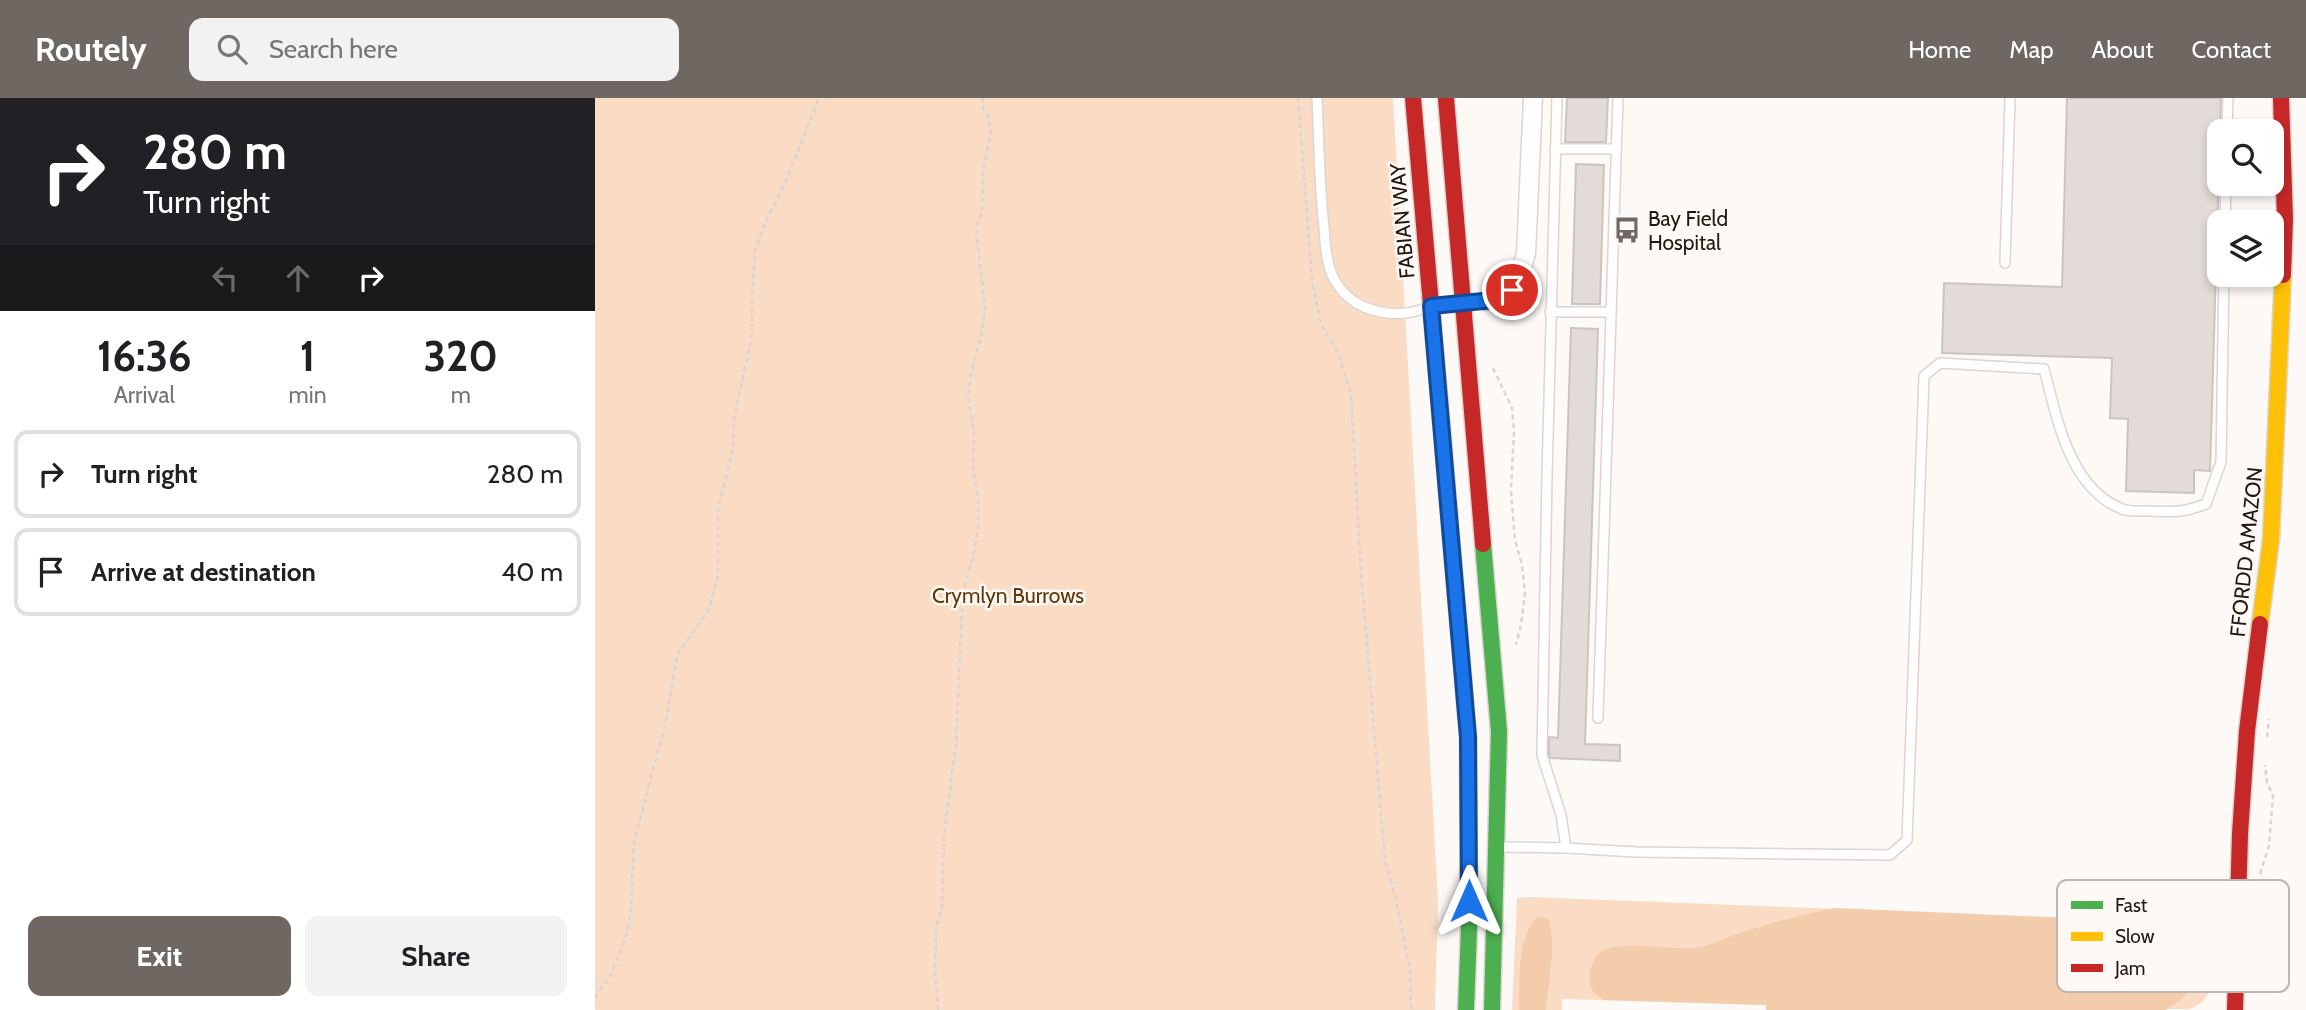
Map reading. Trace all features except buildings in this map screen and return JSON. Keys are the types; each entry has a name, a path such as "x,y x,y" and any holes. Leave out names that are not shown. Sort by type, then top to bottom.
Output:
{"main road":[{"name":"FABIAN WAY","path":"1413,98 1436,306 1468,737 1469,928 1466,1010"},
{"path":"1446,98 1458,303 1499,732 1492,1010"},
{"name":"FFORDD AMAZON","path":"2239,880 2245,756 2271,539 2276,460 2285,219 2281,98"},
{"name":"FFORDD AMAZON","path":"2235,1010 2236,992"}],"street":[{"path":"1485,301 1494,300 1512,290 1520,276 1526,253 1534,98"}],"lane":[{"path":"1317,98 1326,254 1340,288 1354,302 1375,312 1413,312 1436,306"},
{"path":"1557,98 1542,755 1561,815 1566,848"},
{"path":"1598,718 1618,98"},
{"path":"2005,263 2010,98"},
{"path":"2227,119 2228,98"},
{"path":"1555,149 1616,149"},
{"path":"1496,847 1636,852 1890,855 1907,840 1924,376 1940,363 2044,369 2073,464 2096,492 2123,510 2182,513 2206,504 2221,462 2224,287"},
{"path":"1458,303 1485,301"},
{"path":"1551,312 1611,312"}],"path":[{"path":"595,998 611,975 625,940 631,912 634,842 665,725 678,653 709,610 718,575 718,509 733,450 734,419 752,334 755,251 819,98"},
{"path":"938,1010 936,928 942,909 944,835 956,744 962,610 964,589 978,529 978,498 973,470 974,432 968,398 985,306 976,230 982,211 983,172 992,131 983,108 983,98"},
{"path":"1298,98 1312,281 1321,324 1338,353 1351,394 1361,573 1385,861 1396,899 1410,969 1411,1010"}],"green space":[{"name":"Crymlyn Burrows","path":"595,98 1393,98 1438,901 1435,1010 595,1010"},
{"path":"1517,898 2057,918 2057,992 2209,992 2199,1004 2188,1009 1766,1010 1766,1005 1562,999 1562,1010 1512,1010"}],"shaded area":[{"path":"1835,908 2057,917 2057,992 2187,992 2165,1010 1766,1010 1766,1005 1604,1000 1592,990 1589,978 1591,966 1597,956 1607,949 1627,946 1700,947"},
{"path":"1538,916 1549,920 1552,937 1546,1010 1519,1010 1523,948 1531,925"}],"traffic: fast":[{"path":"1445,466 1468,737 1469,928 1466,1010"},
{"path":"1483,544 1499,732 1492,1010"}],"traffic: slow":[{"path":"2260,624 2271,539 2282,287"}],"traffic: jam":[{"path":"1413,98 1445,466"},
{"path":"1446,98 1483,544"},
{"path":"2281,98 2284,247"},
{"path":"2239,880 2247,731 2260,624"},
{"path":"2235,1010 2236,992"}],"place":[{"name":"Bay Field Hospital","path":"1627,230"}],"route":[{"path":"1469,901 1468,737 1431,306 1494,300 1512,290"}]}
